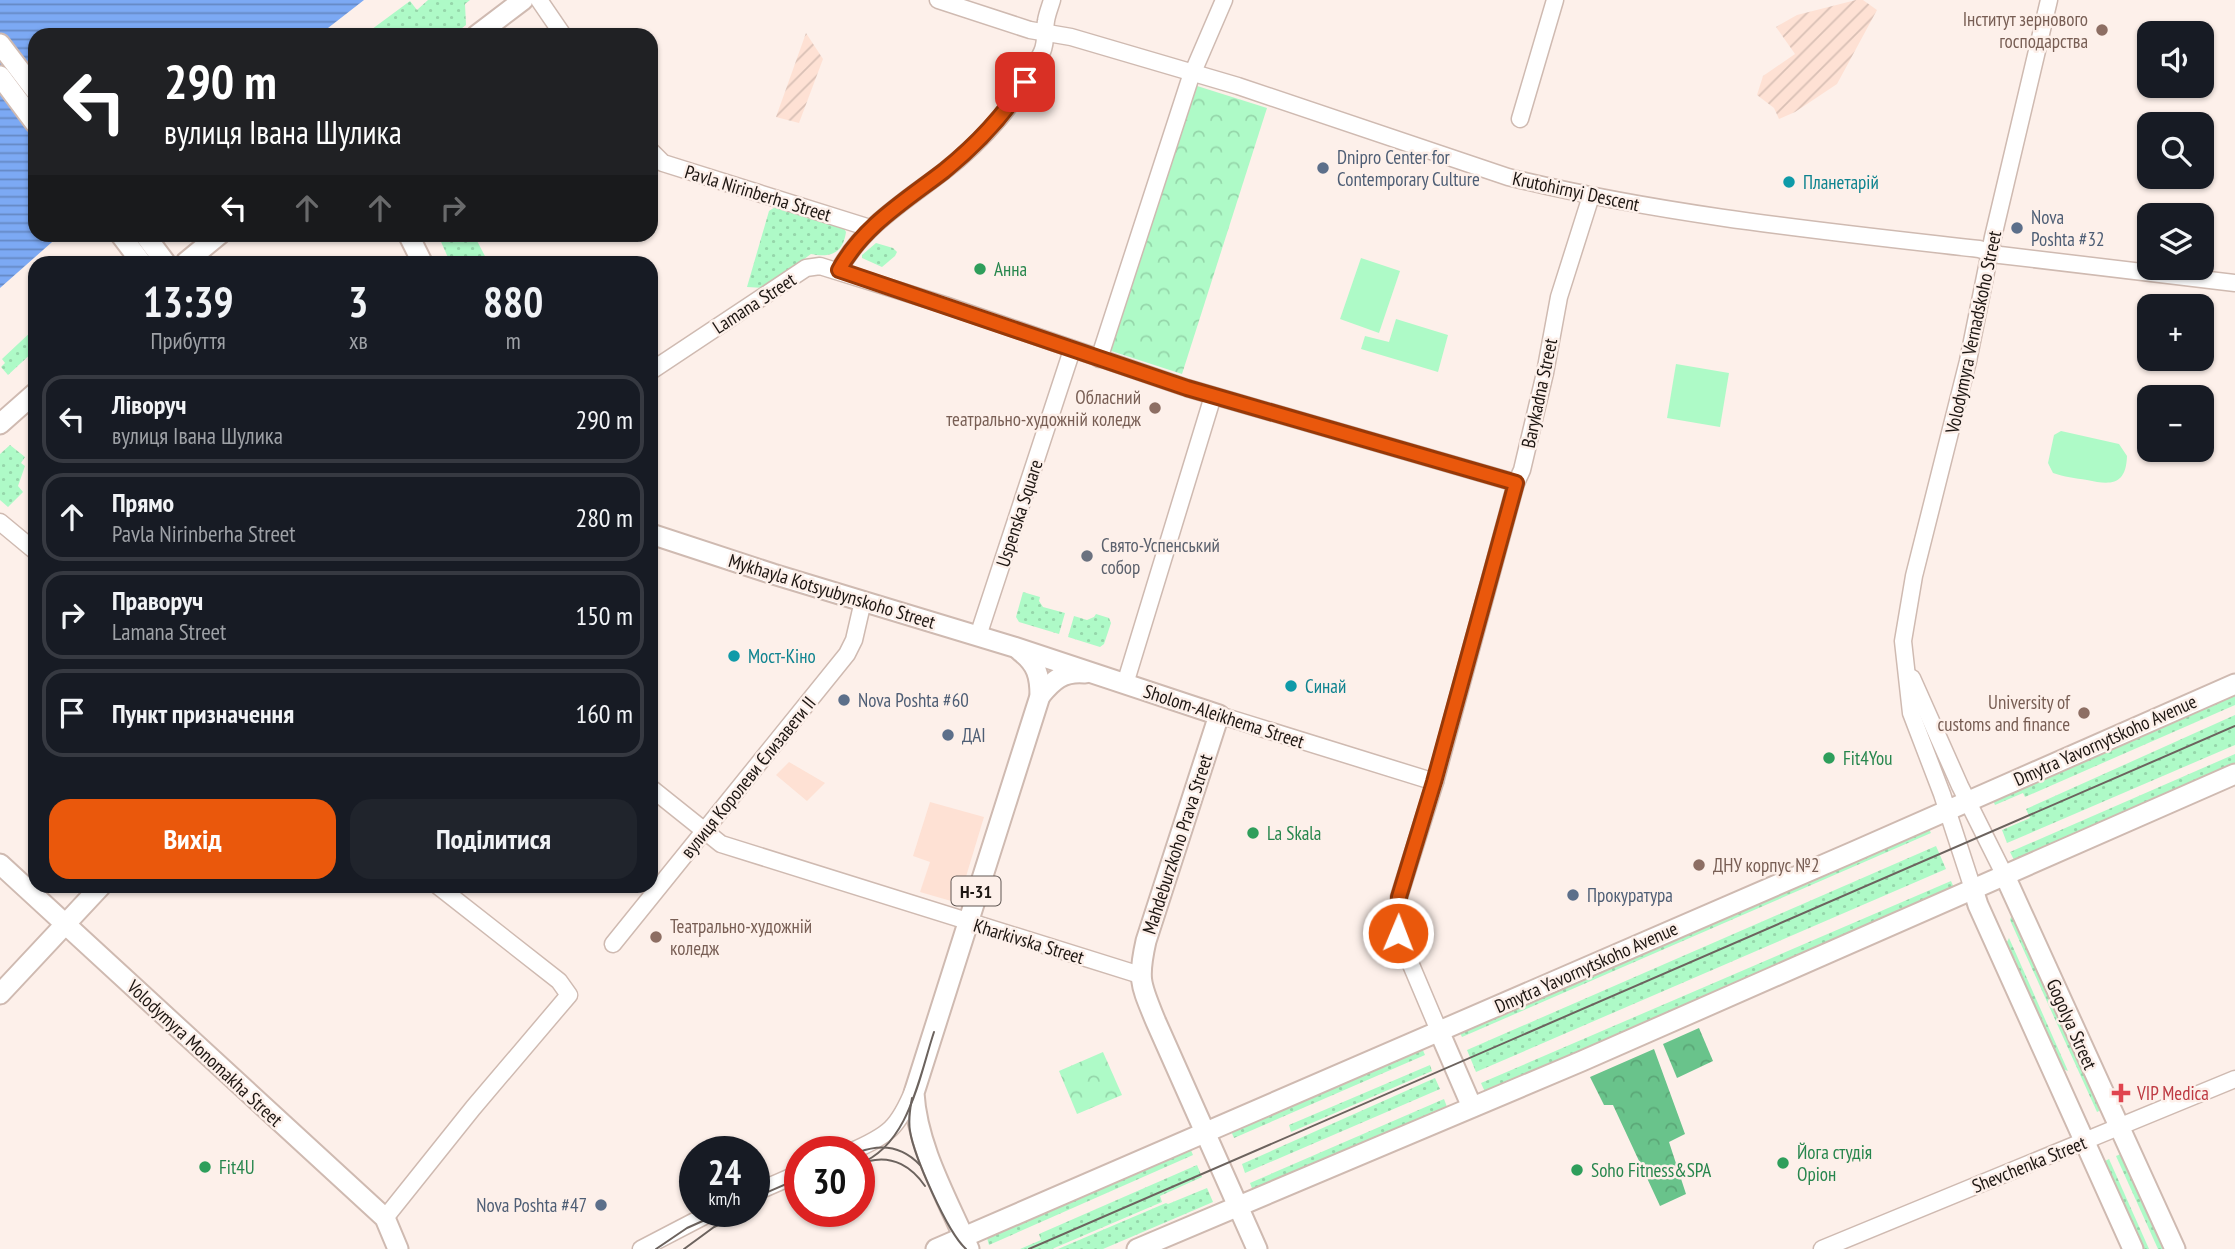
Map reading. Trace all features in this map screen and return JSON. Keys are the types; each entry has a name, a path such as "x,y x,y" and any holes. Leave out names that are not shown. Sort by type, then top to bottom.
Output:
{"main road":[{"path":"486,28 523,0"},
{"path":"0,44 28,81"},
{"path":"0,76 28,113"},
{"path":"193,256 210,242"},
{"path":"0,424 28,399"},
{"name":"Mykhayla Kotsyubynskoho Street","path":"658,536 1014,646"},
{"path":"1014,646 1032,661 1038,672 1040,696"},
{"name":"Sholom-Aleikhema Street","path":"1014,646 1219,715"},
{"path":"1040,696 1054,680 1066,673 1090,673"},
{"name":"Dmytra Yavornytskoho Avenue","path":"936,1249 967,1243 1205,1132 2235,684"},
{"name":"Н-31","path":"967,1243 925,1144 915,1105 915,1086 1040,696"},
{"name":"Mahdeburzkoho Prava Street","path":"1140,975 1146,941 1219,715"},
{"path":"1138,1249 1605,1051 2235,774"},
{"name":"Volodymyra Monomakha Street","path":"0,864 28,890"},
{"name":"Gogolya Street","path":"2005,876 2175,1249"},
{"name":"Gogolya Street","path":"1973,889 2133,1249"},
{"name":"Volodymyra Monomakha Street","path":"31,893 385,1218 398,1249"},
{"path":"0,994 94,893"},
{"path":"1140,975 1147,1000 1257,1249"},
{"path":"1439,1031 1472,1107"}],"street":[{"path":"539,0 558,28"},
{"name":"Krutohirnyi Descent","path":"939,0 1046,34 1071,37 1238,86 1508,177 1591,196 1688,213 2235,283"},
{"path":"1052,0 1046,20 1043,50 1001,117 946,169 870,228 853,246 839,270 1213,396 1516,483"},
{"path":"1099,359 1192,73 1224,0"},
{"path":"1520,119 1555,0"},
{"name":"Volodymyra Vernadskoho Street","path":"1973,889 1911,713 1903,641 1914,576 1968,361 1990,252 2049,0"},
{"name":"Pavla Nirinberha Street","path":"658,158 663,163 870,228"},
{"name":"Barykadna Street","path":"1439,1031 1398,933 1399,897 1434,782 1516,483 1522,470 1545,373 1559,297 1591,196"},
{"name":"Lamana Street","path":"658,366 806,268 820,266 839,270"},
{"name":"Uspenska Square","path":"978,636 1072,350"},
{"path":"1125,684 1213,396"},
{"path":"0,522 28,545"},
{"name":"вулиця Королеви Єлизавети ІІ","path":"658,888 847,654 854,640 863,601"},
{"name":"Volodymyra Vernadskoho Street","path":"1905,664 2005,876"},
{"name":"Sholom-Aleikhema Street","path":"1219,715 1434,782"},
{"name":"Kharkivska Street","path":"658,794 721,844 1140,975"},
{"path":"385,1218 481,1098 569,995 551,975 447,893"},
{"name":"вулиця Королеви Єлизавети ІІ","path":"613,944 654,893"},
{"name":"Shevchenka Street","path":"1822,1249 2235,1079"},
{"path":"875,1141 889,1131 901,1116 915,1086"},
{"path":"642,1249 684,1227"}],"shaded area":[{"path":"1863,0 1877,10 1837,84 1795,112 1779,119 1774,108 1757,95 1763,76 1795,54 1776,27 1797,15"},
{"path":"806,33 823,59 799,123 776,117"},
{"path":"789,762 825,783 807,801 776,775"},
{"path":"930,802 984,817 958,903 920,892 930,862 913,856"}],"green space":[{"path":"428,0 470,0 465,4 466,25 462,28 373,28 410,1 417,10"},
{"path":"1194,85 1267,108 1182,374 1108,350"},
{"path":"775,207 842,225 846,232 842,245 830,254 811,254 764,288 747,287 769,211"},
{"path":"441,242 478,242 485,256 447,256"},
{"path":"876,243 893,248 897,252 882,267 862,258"},
{"path":"1361,258 1400,271 1379,333 1340,319"},
{"path":"1396,319 1448,335 1438,372 1361,349 1365,336 1389,342"},
{"path":"28,335 28,356 8,375 1,367 5,363 2,359"},
{"path":"1676,364 1729,373 1720,427 1667,418"},
{"path":"2061,431 2119,444 2127,456 2124,473 2115,481 2103,483 2053,473 2048,463 2054,435"},
{"path":"10,445 25,457 21,463 25,466 18,486 23,492 8,507 0,500 0,454"},
{"path":"1023,592 1040,597 1039,601 1043,607 1065,613 1059,634 1019,622 1016,617"},
{"path":"1096,614 1109,618 1111,623 1104,644 1100,647 1068,637 1074,616 1087,620"},
{"path":"2235,692 2235,705 2025,797 2023,793 1995,805 1992,798"},
{"path":"2235,715 2235,745 2007,843 2002,830 2030,818 2026,809"},
{"path":"2235,754 2235,766 2015,862 2010,852"},
{"path":"1928,827 1931,833 1462,1037 1459,1031"},
{"path":"1936,846 1946,869 1476,1072 1467,1050"},
{"path":"1951,881 1954,888 1485,1092 1481,1083"},
{"path":"2013,911 2103,1109 2097,1112 2010,920"},
{"path":"2009,938 2068,1071 2060,1068 2021,980 2016,961 2006,944"},
{"path":"1699,1028 1713,1061 1677,1078 1663,1044"},
{"path":"1422,1048 1425,1055 1234,1138 1231,1131"},
{"path":"1654,1049 1685,1134 1669,1142 1686,1194 1660,1206 1613,1105 1604,1105 1590,1077"},
{"path":"1103,1052 1122,1095 1077,1114 1059,1071"},
{"path":"1430,1065 1432,1071 1291,1132 1289,1125"},
{"path":"1435,1078 1440,1089 1245,1173 1242,1164"},
{"path":"1444,1099 1447,1107 1253,1191 1250,1183"},
{"path":"1190,1148 1193,1155 989,1245 987,1238"},
{"path":"2123,1153 2166,1249 2158,1249 2116,1156"},
{"path":"2109,1159 2149,1249 2142,1249 2103,1162"},
{"path":"1197,1165 1202,1177 1160,1196 1162,1202 1052,1249 1020,1249 1041,1240 1039,1234"},
{"path":"1207,1188 1213,1202 1103,1249 1058,1249 1166,1203"}],"water":[{"path":"0,0 364,0 328,28 28,28 28,242 52,242 36,256 28,256 28,263 0,288"}],"tram line":[{"path":"1029,1249 2235,726"},
{"path":"875,1156 890,1142 910,1108 934,1032"},
{"path":"912,1098 909,1127 918,1158 941,1211 966,1249"},
{"path":"875,1148 892,1148 907,1154 920,1165"},
{"path":"875,1160 901,1164 914,1173 925,1186"},
{"path":"770,1191 784,1185"},
{"path":"656,1249 689,1227"},
{"path":"684,1249 714,1227"}],"place":[{"name":"Інститут зернового господарства","path":"2102,30"},
{"name":"Dnipro Center for Contemporary Culture","path":"1323,168"},
{"name":"Планетарій","path":"1789,182"},
{"name":"Nova Poshta #32","path":"2017,228"},
{"name":"Анна","path":"980,269"},
{"name":"Обласний театрально-художній коледж","path":"1155,408"},
{"name":"Свято-Успенський собор","path":"1087,556"},
{"name":"Мост-Кіно","path":"734,656"},
{"name":"Синай","path":"1291,686"},
{"name":"Nova Poshta #60","path":"844,700"},
{"name":"University of customs and finance","path":"2084,713"},
{"name":"ДАІ","path":"948,735"},
{"name":"Fit4You","path":"1829,758"},
{"name":"La Skala","path":"1253,833"},
{"name":"ДНУ корпус №2","path":"1699,865"},
{"name":"Прокуратура","path":"1573,895"},
{"name":"Театрально-художній коледж","path":"656,937"},
{"name":"VIP Medica","path":"2121,1093"},
{"name":"Йога студія Оріон","path":"1783,1163"},
{"name":"Fit4U","path":"205,1167"},
{"name":"Soho Fitness&SPA","path":"1577,1170"},
{"name":"Nova Poshta #47","path":"601,1205"}],"route":[{"path":"1025,82 1001,117 985,134 946,169 870,228 848,253 839,270 1187,388 1516,483 1434,782 1399,897 1398,933"}]}
